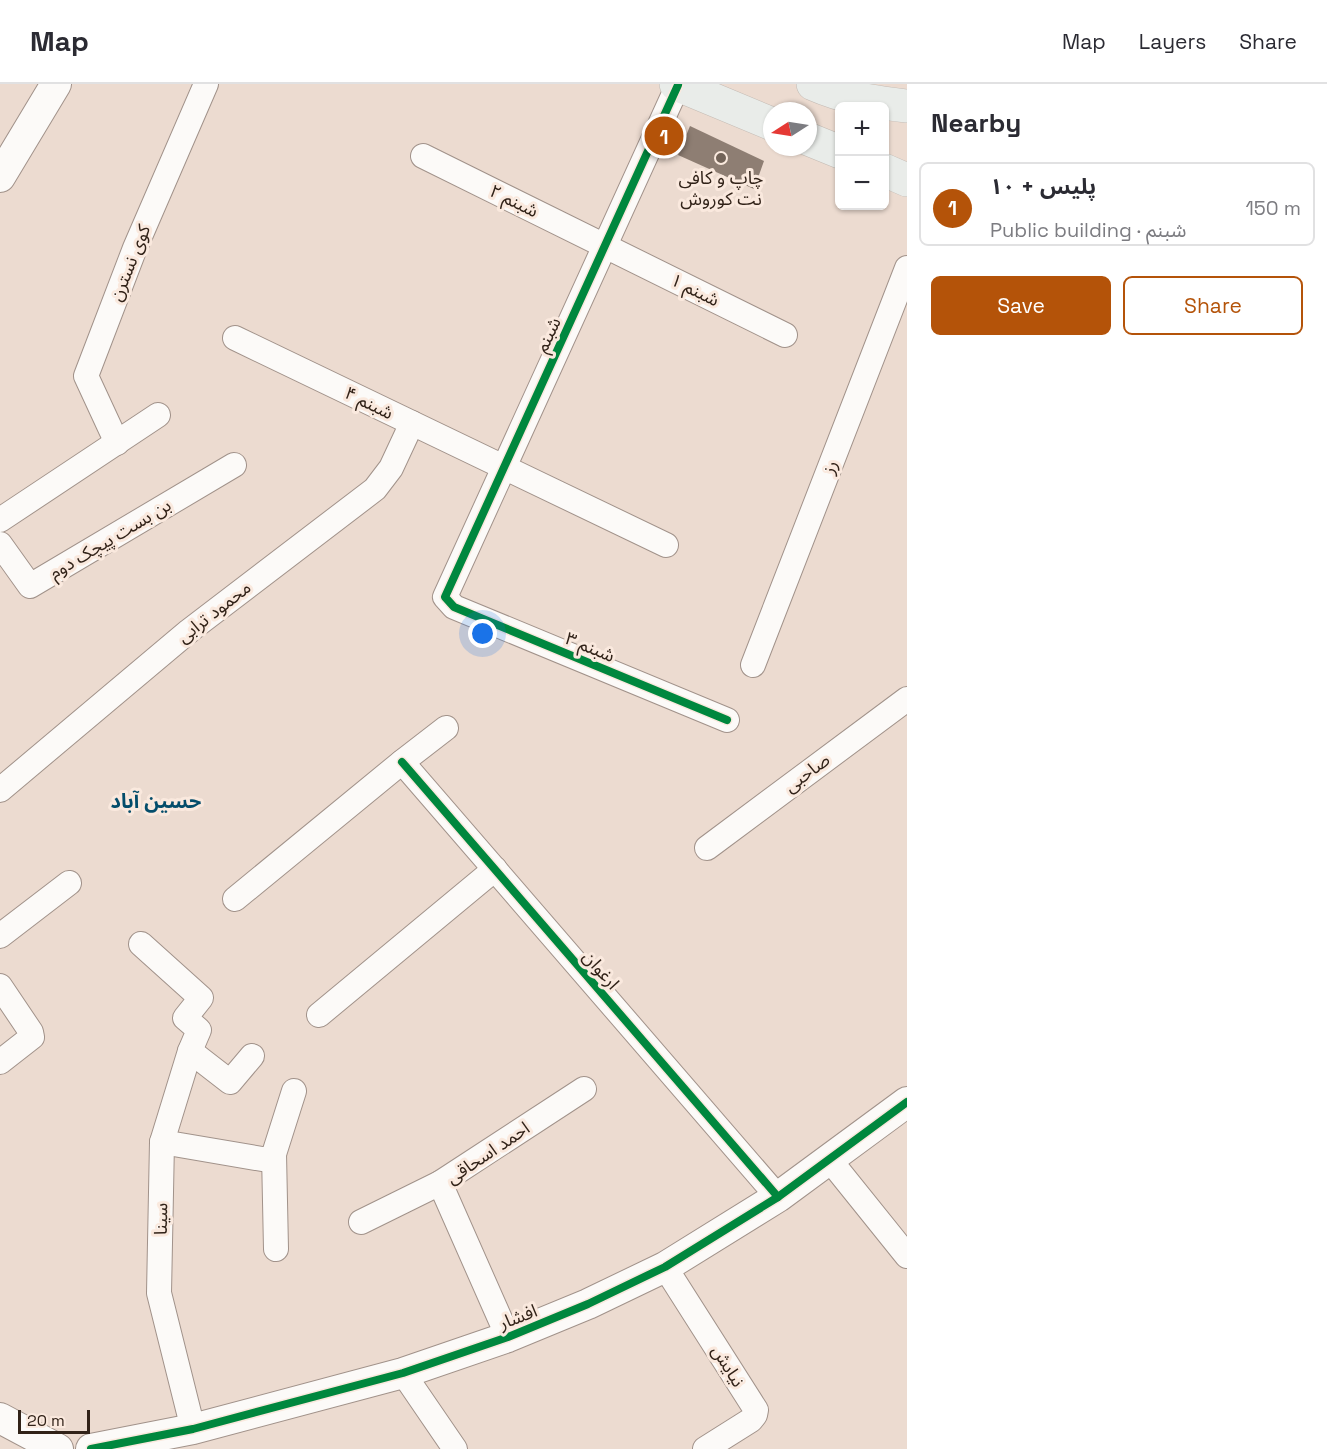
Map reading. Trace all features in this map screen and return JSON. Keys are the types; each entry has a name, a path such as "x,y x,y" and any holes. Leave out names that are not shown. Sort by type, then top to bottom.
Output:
{"main road":[{"path":"677,84 763,120"},
{"path":"813,84 834,93 867,101 907,106"},
{"path":"878,84 907,100"},
{"path":"817,143 835,150"},
{"path":"889,172 907,180"}],"street":[{"path":"0,177 56,84"},
{"name":"کوی نسترن","path":"117,443 86,376 135,248 206,84"},
{"name":"شبنم","path":"445,597 677,84"},
{"name":"شبنم ۲","path":"423,156 605,246"},
{"name":"شبنم ۱","path":"605,246 784,335"},
{"name":"رز","path":"753,665 907,268"},
{"name":"شبنم ۴","path":"235,338 666,545"},
{"path":"0,520 158,415"},
{"name":"محمود ترابی","path":"0,790 189,631 375,489 391,468 412,423"},
{"name":"بن بست پیچک دوم","path":"0,544 30,586 234,465"},
{"name":"شبنم ۳","path":"445,597 454,607 727,720"},
{"name":"صاحبی","path":"707,848 906,702"},
{"path":"235,899 446,728"},
{"name":"ارغوان","path":"402,762 778,1197"},
{"path":"319,1015 495,869"},
{"path":"0,936 69,883"},
{"name":"سینا","path":"141,944 201,998 184,1018 199,1030 189,1051 162,1142 159,1293 194,1429"},
{"path":"0,986 31,1032 32,1037 0,1062"},
{"path":"189,1051 230,1082 252,1056"},
{"name":"احمد اسحاقی","path":"508,1337 440,1183 584,1089"},
{"path":"276,1249 274,1154 294,1091"},
{"name":"افشار","path":"91,1449 194,1429 403,1372 508,1337 588,1304 664,1267 778,1197 907,1102"},
{"path":"162,1142 260,1160 268,1160 274,1154"},
{"path":"829,1159 905,1251"},
{"path":"361,1222 440,1183"},
{"name":"نیایش","path":"664,1267 756,1410 751,1420 705,1449"},
{"path":"403,1372 455,1449"},
{"path":"0,1418 58,1449"}],"building":[{"name":"چاپ و کافی نت کوروش","path":"690,126 764,161 754,189 678,155"}],"cycle path":[{"path":"678,85 445,597 454,607 727,720"},
{"path":"402,762 778,1197"},
{"path":"91,1449 193,1429 403,1373 508,1337 588,1304 665,1267 778,1197 907,1102"}],"place":[{"name":"پلیس + ١٠","path":"664,136"},
{"name":"چاپ و کافی نت کوروش","path":"721,158"}],"district":[{"name":"حسین آباد","path":"156,801"}]}
